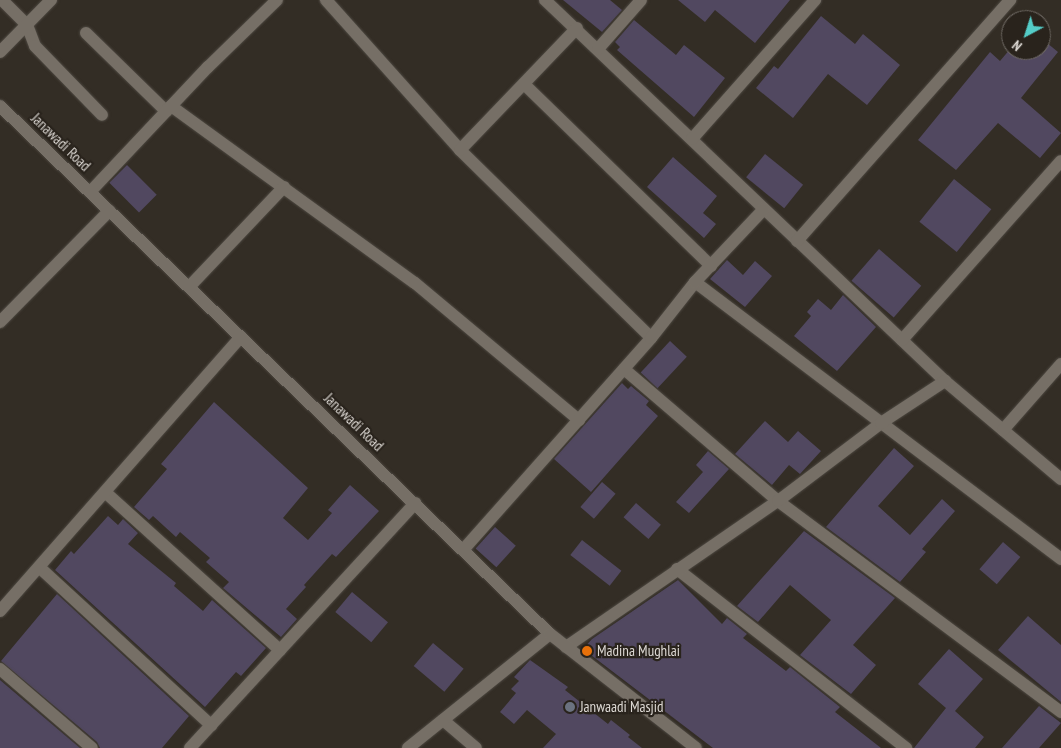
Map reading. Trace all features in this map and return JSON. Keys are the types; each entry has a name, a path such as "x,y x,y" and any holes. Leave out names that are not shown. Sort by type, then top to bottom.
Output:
{"street":[{"path":"2,0 27,25 35,46 102,115"},
{"path":"0,52 51,0"},
{"path":"90,192 276,0"},
{"path":"326,0 460,150 651,338"},
{"path":"545,0 577,28 945,381 1061,479"},
{"path":"598,49 640,0"},
{"path":"692,140 815,0"},
{"path":"797,241 1010,0"},
{"path":"460,150 577,28"},
{"path":"86,33 169,109 284,188 416,283 579,420"},
{"path":"524,84 711,266"},
{"name":"Janawadi Road","path":"0,106 550,634 696,748"},
{"path":"902,340 1061,161"},
{"path":"190,287 284,188"},
{"path":"463,550 651,338 695,282 764,209"},
{"path":"0,322 109,211"},
{"path":"695,282 1061,559"},
{"path":"0,611 240,336"},
{"path":"1003,430 1061,364"},
{"path":"624,369 778,501 1061,712"},
{"path":"566,647 778,501 881,423 945,381"},
{"path":"104,492 280,650"},
{"path":"190,748 415,503"},
{"path":"38,567 211,725"},
{"path":"677,569 906,748"},
{"path":"408,748 550,634"},
{"path":"0,668 92,748"},
{"path":"443,720 476,748"}],"building":[{"path":"563,0 610,0 622,10 602,32"},
{"path":"678,0 790,0 755,43 715,10 705,22"},
{"path":"821,16 855,44 863,34 900,65 867,105 828,74 793,118 756,88 774,66 778,69"},
{"path":"634,20 676,55 684,45 725,78 694,117 617,50 620,47 615,42"},
{"path":"1051,46 1058,52 1021,98 1061,133 1040,158 998,123 956,170 918,140 990,52 1000,61 1051,60"},
{"path":"765,154 803,185 784,208 746,177"},
{"path":"673,157 717,196 703,213 716,224 704,238 647,187"},
{"path":"127,165 157,195 139,212 109,183"},
{"path":"954,179 991,209 957,252 919,222"},
{"path":"879,249 921,286 894,317 851,281"},
{"path":"727,260 743,275 755,261 772,276 745,307 710,279"},
{"path":"843,295 876,327 837,371 794,336 811,316 807,312 818,299 831,310"},
{"path":"670,341 687,357 657,388 641,372"},
{"path":"622,383 628,389 631,386 649,401 646,405 658,416 591,492 554,459"},
{"path":"214,402 308,488 283,518 308,540 332,513 328,510 350,485 379,511 336,557 332,554 304,585 306,587 286,609 297,619 281,637 223,588 229,582 206,562 210,558 180,532 176,537 153,516 149,520 134,507 167,469 161,464"},
{"path":"765,421 788,442 798,431 821,451 800,474 789,465 772,485 735,454"},
{"path":"894,448 914,466 878,506 910,535 942,499 955,511 922,549 926,552 900,582 826,527"},
{"path":"708,451 729,469 689,513 676,502 703,472 696,465"},
{"path":"602,482 616,494 594,519 580,507"},
{"path":"636,503 661,525 648,539 624,517"},
{"path":"108,516 118,525 123,519 138,533 128,544 176,583 174,586 203,611 212,600 266,648 241,676 236,672 205,707 55,570 71,551 74,554"},
{"path":"495,527 516,546 496,567 476,549"},
{"path":"804,531 895,598 853,645 876,665 851,694 800,655 831,620 790,585 758,622 737,606"},
{"path":"582,540 621,571 610,586 570,555"},
{"path":"1003,542 1020,557 997,584 979,569"},
{"path":"678,580 722,624 727,618 747,634 743,638 786,671 790,667 840,707 835,712 881,748 713,748 583,649 592,639"},
{"path":"352,592 388,622 371,642 335,612"},
{"path":"57,594 189,716 162,748 100,748 97,742 1,661"},
{"path":"1028,616 1061,645 1061,702 998,650"},
{"path":"433,643 464,669 444,692 414,666"},
{"path":"949,649 983,679 955,711 984,737 975,748 914,748 946,708 918,684"},
{"path":"530,660 568,687 565,690 608,724 611,720 630,735 628,737 642,748 543,748 556,734 527,710 514,724 500,712 516,693 511,689 519,681 514,677"},
{"path":"0,680 80,748 0,748"},
{"path":"1039,706 1061,723 1039,748 1002,748"}],"place":[{"name":"Madina Mughlai","path":"587,651"},
{"name":"Janwaadi Masjid","path":"570,707"}]}
